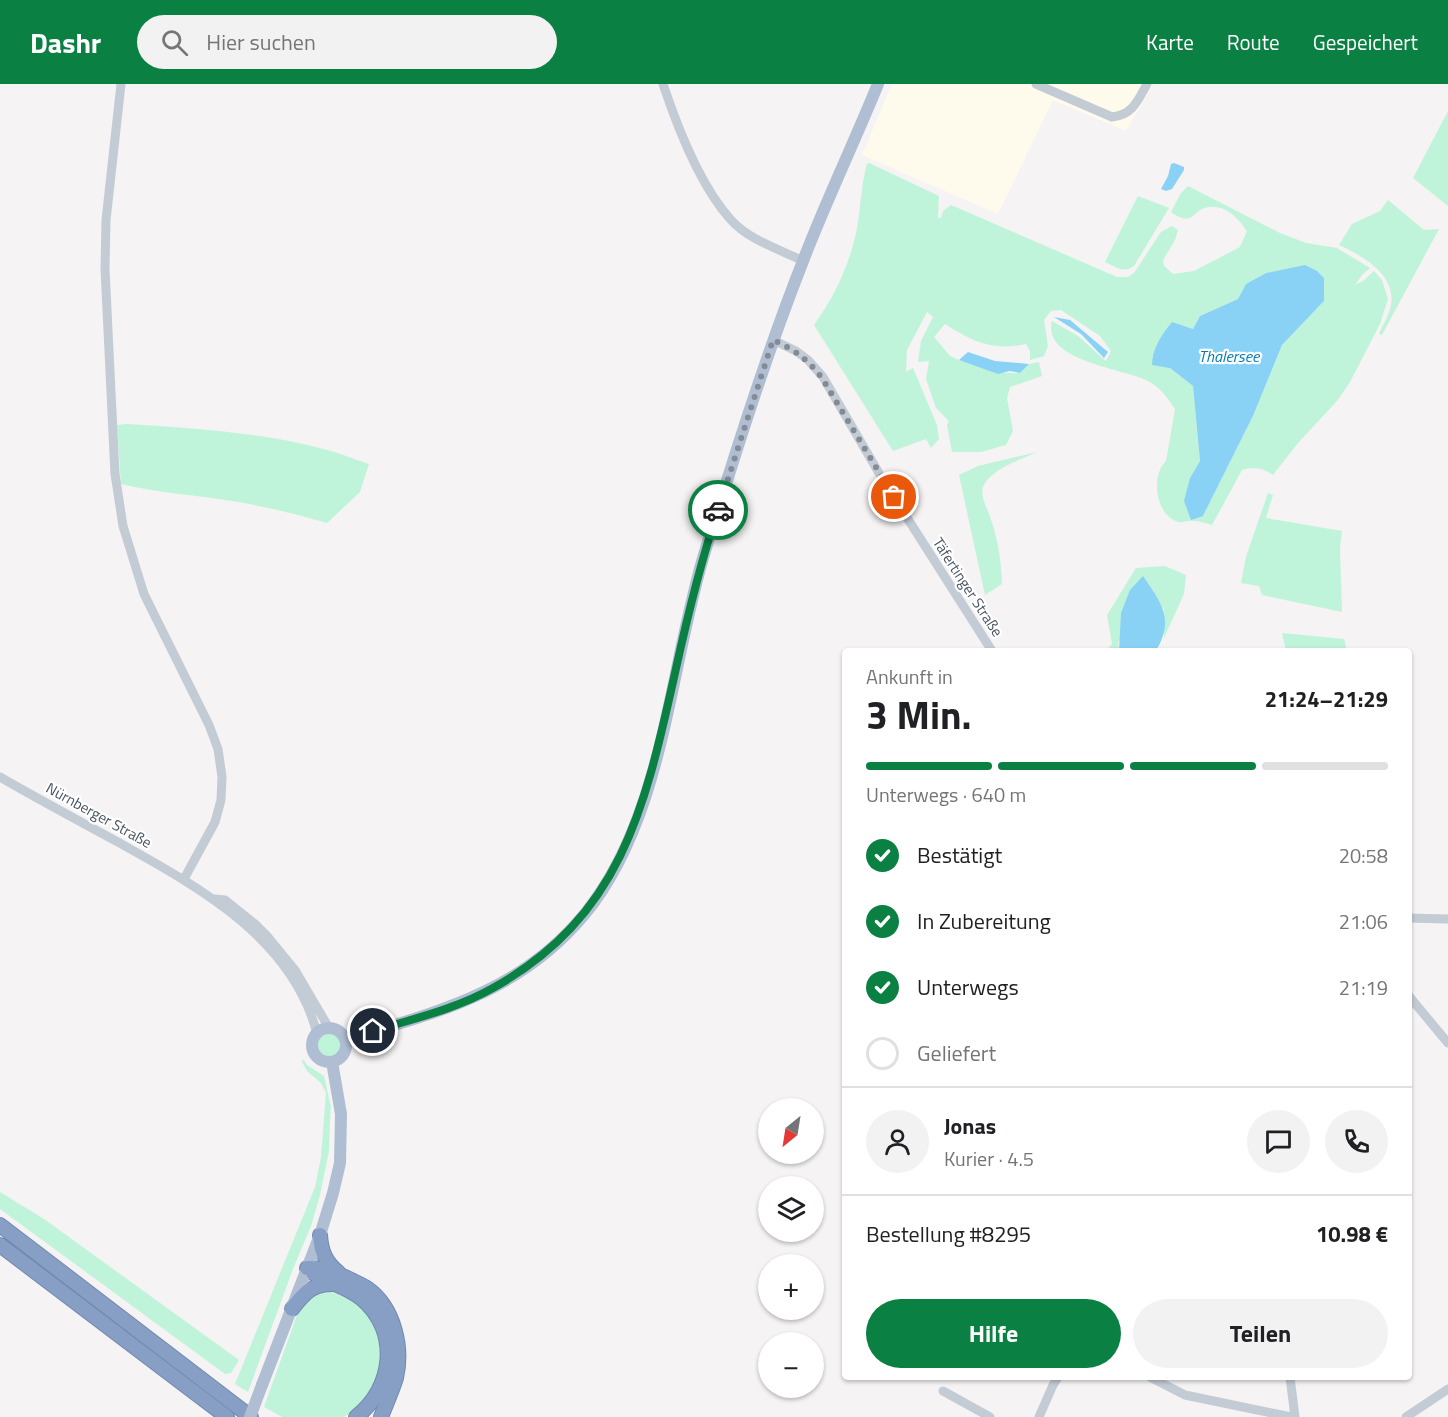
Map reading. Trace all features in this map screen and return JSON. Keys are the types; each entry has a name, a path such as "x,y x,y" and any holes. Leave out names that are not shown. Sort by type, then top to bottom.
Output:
{"highway":[{"path":"0,1225 247,1414 263,1417"},
{"path":"320,1235 320,1245 324,1256 338,1279 369,1306 382,1327 387,1341 387,1368 381,1387 372,1402 356,1417"},
{"path":"0,1245 227,1417"},
{"path":"307,1268 317,1267 338,1279 368,1289 381,1302 394,1327 398,1366 391,1393 381,1417"},
{"path":"292,1309 303,1294 312,1288 338,1279"}],"main road":[{"path":"345,1040 443,1010 493,988 524,969 555,945 596,899 621,855 644,799 660,741 696,583 773,340 809,245 878,84"},
{"path":"329,1028 339,1031 345,1040 344,1054 332,1062 321,1060 314,1052 313,1041 317,1034 329,1028"},
{"path":"247,1414 262,1385 292,1309 333,1193 340,1163 341,1114 332,1062"}],"street":[{"path":"121,84 106,220 104,278 117,484 123,526 144,594 209,725 218,749 222,777 221,800 215,822 184,879"},
{"path":"663,84 690,153 710,190 731,220 747,233 803,261"},
{"path":"1036,84 1112,117 1130,112 1147,84"},
{"name":"Täfertinger Straße","path":"773,340 796,351 808,360 822,378 883,480 990,648"},
{"name":"Nürnberger Straße","path":"0,777 184,879 215,899 284,962"},
{"path":"1412,918 1448,919"},
{"path":"284,962 304,983 329,1028"},
{"path":"284,962 306,1003 317,1034"},
{"path":"1412,1000 1448,1043"},
{"path":"1039,1417 1056,1380"},
{"path":"1156,1380 1185,1395 1293,1417 1290,1380"},
{"path":"1406,1417 1448,1389"},
{"path":"943,1391 990,1417"}],"shaded area":[{"path":"892,84 1153,84 1126,131 1053,100 998,214 862,155"}],"green space":[{"path":"1448,111 1448,206 1413,178"},
{"path":"867,164 939,196 938,218 941,218 943,211 951,205 1117,277 1128,277 1134,273 1161,232 1172,226 1178,230 1163,260 1164,266 1173,274 1194,271 1240,247 1247,231 1228,211 1209,207 1187,218 1171,212 1181,193 1188,186 1280,233 1306,243 1337,248 1370,268 1355,285 1374,271 1382,280 1388,299 1380,324 1350,382 1337,401 1298,443 1273,475 1258,468 1242,470 1212,525 1195,521 1179,522 1171,519 1161,504 1157,486 1158,476 1166,461 1175,409 1166,396 1146,380 1086,361 1059,345 1052,335 1052,321 1078,336 1106,361 1111,351 1100,336 1061,310 1051,311 1044,320 1048,346 1044,356 1030,360 1030,351 1026,344 1003,346 984,343 965,336 945,324 934,337 950,356 994,373 1020,373 1029,364 1039,362 1042,376 1010,387 1007,398 1013,431 1006,445 981,452 952,452 947,425 949,421 936,408 926,379 929,361 918,362 921,341 933,317 927,312 907,350 906,372 913,368 937,425 939,439 931,448 926,439 893,451 814,325 829,303 846,267 857,228","holes":["1282,270 1324,301 1282,345 1253,416 1203,516 1197,516 1190,478 1200,461 1193,386 1170,368 1152,358 1155,352 1185,327 1193,329 1200,316 1238,299 1246,284 1266,273"]},
{"path":"1138,196 1169,208 1134,266 1127,269 1119,268 1105,262"},
{"path":"1388,200 1424,230 1439,229 1382,335 1379,334 1391,304 1388,284 1375,267 1339,245 1352,224 1380,211"},
{"path":"117,425 246,434 323,449 369,464 360,492 327,523 244,503 121,484"},
{"path":"1037,452 1002,468 990,477 983,487 983,499 999,549 1002,584 985,595 959,475 978,466"},
{"path":"1268,493 1273,495 1266,518 1342,531 1340,548 1342,612 1262,595 1259,586 1241,583 1246,557"},
{"path":"1165,566 1186,575 1184,594 1164,638 1164,607 1118,642 1119,648 1109,648 1112,644 1107,615 1136,568"},
{"path":"1282,633 1344,639 1346,648 1285,648"},
{"path":"329,1032 338,1036 342,1045 338,1054 329,1058 320,1054 316,1045 320,1036"},
{"path":"303,1059 307,1065 324,1076 331,1107 329,1151 311,1226 248,1392 235,1384 315,1187 321,1157 326,1093 321,1083 307,1071 302,1062"},
{"path":"0,1192 44,1219 239,1360 231,1373 225,1374 0,1209"},
{"path":"336,1287 370,1309 384,1341 377,1385 355,1410 344,1417 282,1417 264,1407 298,1312 314,1294"}],"water":[{"path":"1171,164 1184,167 1184,170 1172,189 1166,191 1161,189"},
{"name":"Thalersee","path":"1305,265 1317,271 1324,278 1324,301 1282,345 1253,416 1203,516 1191,520 1184,501 1190,478 1200,461 1193,386 1170,368 1152,365 1156,348 1172,322 1193,329 1200,316 1238,299 1246,284 1266,273"},
{"path":"1054,317 1070,320 1108,352 1104,358 1081,334"},
{"path":"968,352 995,361 1029,364 1020,373 1010,371 998,374 959,360"},
{"path":"1143,576 1160,603 1165,629 1158,648 1119,648 1121,613 1130,590"}],"way so far":[{"path":"718,510 773,340 796,351 808,360 822,378 894,497"}],"route":[{"path":"373,1031 443,1010 480,995 513,977 555,945 584,915 612,875 644,799 660,741 696,583 718,510"}]}
